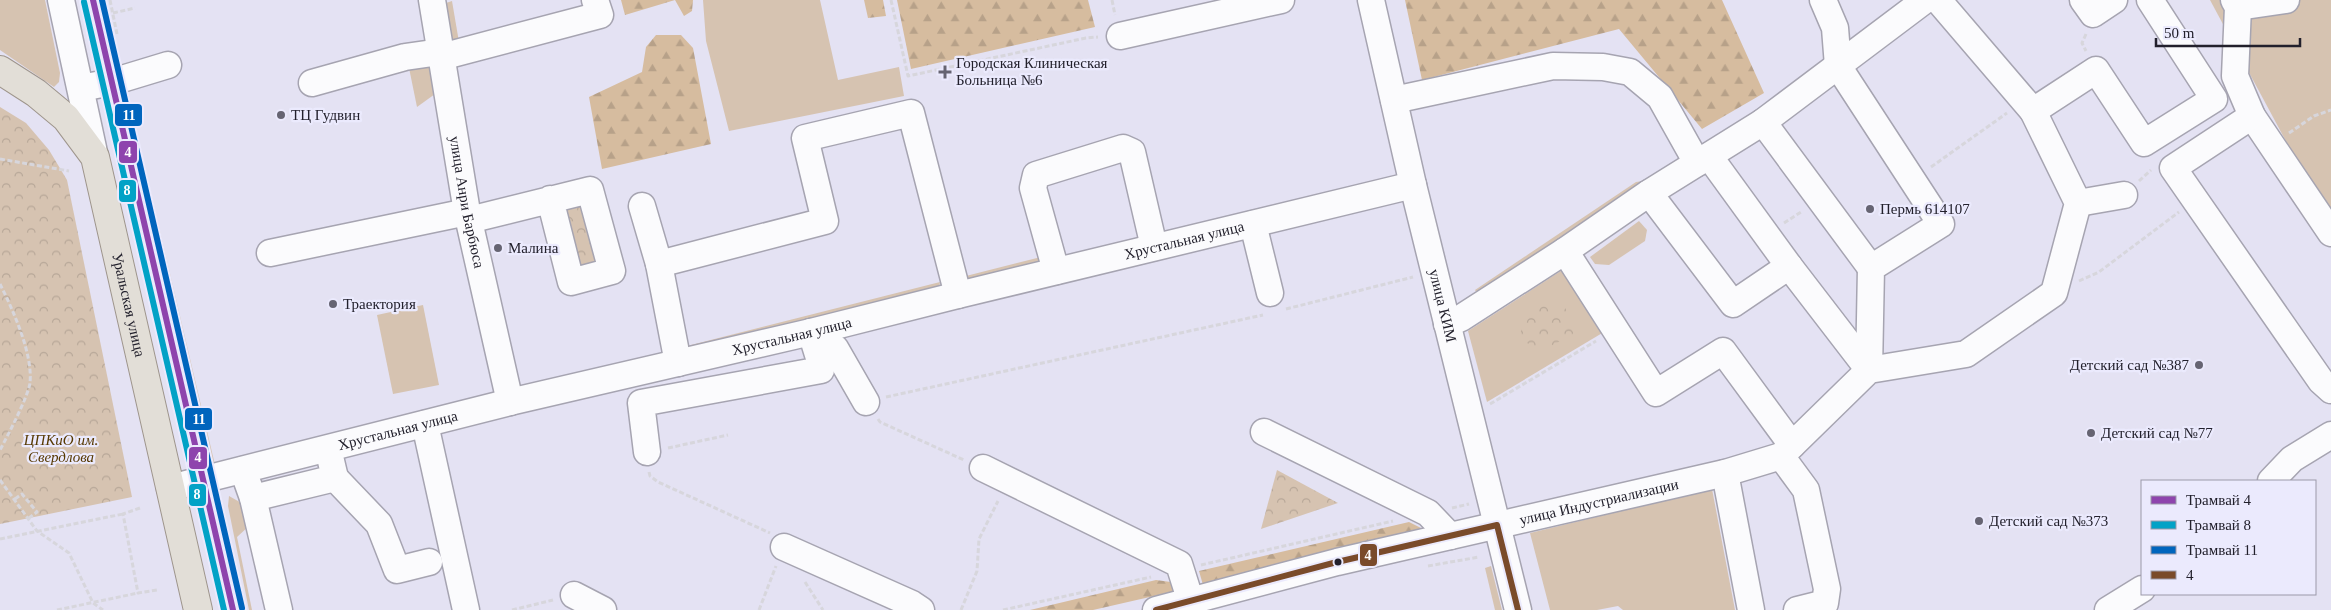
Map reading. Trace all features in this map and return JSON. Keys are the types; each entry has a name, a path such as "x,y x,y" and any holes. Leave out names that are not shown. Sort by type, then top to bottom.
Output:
{"main road":[{"path":"0,70 36,93 66,118 95,157"},
{"name":"Уральская улица","path":"95,157 198,610"}],"street":[{"name":"Уральская улица","path":"61,0 95,157"},
{"name":"улица Анри Барбюса","path":"433,0 468,216 510,402"},
{"path":"312,83 406,57 441,54 600,15 596,0"},
{"path":"1120,36 1281,0"},
{"name":"улица КИМ","path":"1371,0 1413,184 1518,610"},
{"path":"1823,0 1835,28 1838,66 1941,224 1871,268"},
{"path":"1447,324 1461,318 1565,251 1649,193 1763,122 1925,0"},
{"path":"1786,450 1869,370 1966,354 2054,293 2078,203 2029,105 1938,0"},
{"path":"2029,105 2096,70 2144,143 2214,99 2150,0"},
{"path":"2286,0 2236,4 2236,76 2252,116 2331,233"},
{"path":"81,88 112,82 168,65"},
{"path":"1394,100 1553,66 1602,67 1630,72 1660,97 1703,160 1767,235 1869,370"},
{"path":"658,264 825,221 805,138 911,113 958,294"},
{"path":"2252,116 2173,168 2328,382"},
{"path":"1763,122 1871,268 1869,370"},
{"path":"1056,271 1032,188 1036,175 1123,148 1132,152 1154,247"},
{"name":"Хрустальная улица","path":"170,488 510,402 811,332 958,294 1012,289 1056,271 1413,184"},
{"path":"1649,193 1733,304 1789,266"},
{"path":"2078,203 2124,195"},
{"path":"270,253 550,199"},
{"path":"642,206 658,264 678,363"},
{"path":"1253,224 1273,306"},
{"path":"1565,251 1656,393 1723,351 1786,450 1806,490 1827,589 1825,603 1796,610"},
{"path":"811,332 836,348 866,402"},
{"path":"647,452 641,403 821,370 811,332"},
{"path":"425,424 466,610"},
{"path":"1264,432 1428,513 1450,536"},
{"path":"2272,480 2292,459 2331,434"},
{"path":"328,449 335,478 379,524 397,570 429,562"},
{"name":"улица Индустриализации","path":"1156,610 1337,562 1725,473 1786,450"},
{"path":"983,468 1179,564 1191,602"},
{"path":"243,470 253,498 279,610"},
{"path":"1725,473 1751,610"},
{"path":"253,498 335,478"},
{"path":"784,547 912,604 921,610"},
{"path":"2108,610 2141,590"},
{"path":"565,598 603,610"}],"path":[{"path":"110,0 117,34"},
{"path":"891,0 908,76 1086,38 1120,36"},
{"path":"2096,5 2082,43 2096,70"},
{"path":"113,13 135,8"},
{"path":"1912,181 2029,105"},
{"path":"2272,145 2314,116 2331,110"},
{"path":"0,159 69,171"},
{"path":"2124,195 2155,166 2173,168"},
{"path":"1767,235 1820,199"},
{"path":"2054,293 2099,272 2161,224"},
{"path":"983,468 880,422 866,402 1273,306 1413,277"},
{"path":"0,284 18,327 27,358 30,384 0,450"},
{"path":"1485,407 1615,330"},
{"path":"728,435 647,452 650,476 658,482 770,533 784,547 759,610"},
{"path":"0,480 38,531 69,553 93,602 103,610"},
{"path":"962,610 977,571 979,539 1009,481"},
{"path":"15,498 22,494 37,512 29,518"},
{"path":"0,539 123,514 140,508"},
{"path":"1003,610 1428,513"},
{"path":"123,514 138,593"},
{"path":"57,610 157,590"},
{"path":"512,610 565,598"}],"green space":[{"path":"0,0 45,0 60,73 59,82 54,87 0,50"},
{"path":"621,0 675,0 625,15"},
{"path":"675,0 693,0 692,11 684,16"},
{"path":"703,0 820,0 838,80 899,67 904,96 729,131 706,41"},
{"path":"864,0 883,0 886,16 868,18"},
{"path":"897,0 1088,0 1095,27 911,69"},
{"path":"1405,0 1722,0 1764,93 1702,129 1619,29 1422,80"},
{"path":"2210,0 2331,0 2331,225"},
{"path":"452,1 460,48 448,41 444,8 446,3"},
{"path":"656,35 681,35 693,48 711,144 602,169 589,97 642,72 646,47"},
{"path":"428,62 435,94 417,107 408,63"},
{"path":"125,82 215,465 204,468 115,85"},
{"name":"ЦПКиО им. Свердлова","path":"0,107 26,123 49,150 67,180 132,497 0,524"},
{"path":"1643,181 1645,184 1477,293 1475,290 1636,182"},
{"path":"584,199 598,262 577,266 563,204"},
{"path":"1639,221 1647,230 1645,241 1609,265 1595,264 1590,257"},
{"path":"1045,256 1045,263 973,282 962,277"},
{"path":"1570,265 1609,329 1487,402 1468,331"},
{"path":"940,282 939,288 694,352 683,347"},
{"path":"1539,301 1564,304 1574,334 1541,351 1520,339 1523,314"},
{"path":"423,305 439,385 393,394 377,315"},
{"path":"1277,470 1338,503 1261,529"},
{"path":"1712,489 1735,610 1623,610 1618,606 1597,610 1550,610 1530,533"},
{"path":"229,496 245,505 250,525 237,537 252,610 249,610 228,506"},
{"path":"1409,522 1425,530 1203,585 1199,571"},
{"path":"1491,566 1502,610 1495,610 1485,568"},
{"path":"1156,580 1178,583 1176,591 1093,610 1030,610"}],"tram line":[{"name":"4","path":"93,0 233,610"},
{"name":"11","path":"102,0 242,608"},
{"name":"8","path":"84,2 224,610"}],"transit line":[{"name":"4","path":"1156,610 1337,562 1497,525 1518,610"}],"place":[{"name":"Городская Клиническая Больница №6","path":"945,72"},
{"name":"ТЦ Гудвин","path":"281,115"},
{"name":"Пермь 614107","path":"1870,209"},
{"name":"Малина","path":"498,248"},
{"name":"Траектория","path":"333,304"},
{"name":"Детский сад №387","path":"2199,365"},
{"name":"Детский сад №77","path":"2091,433"},
{"name":"Детский сад №373","path":"1979,521"}]}
